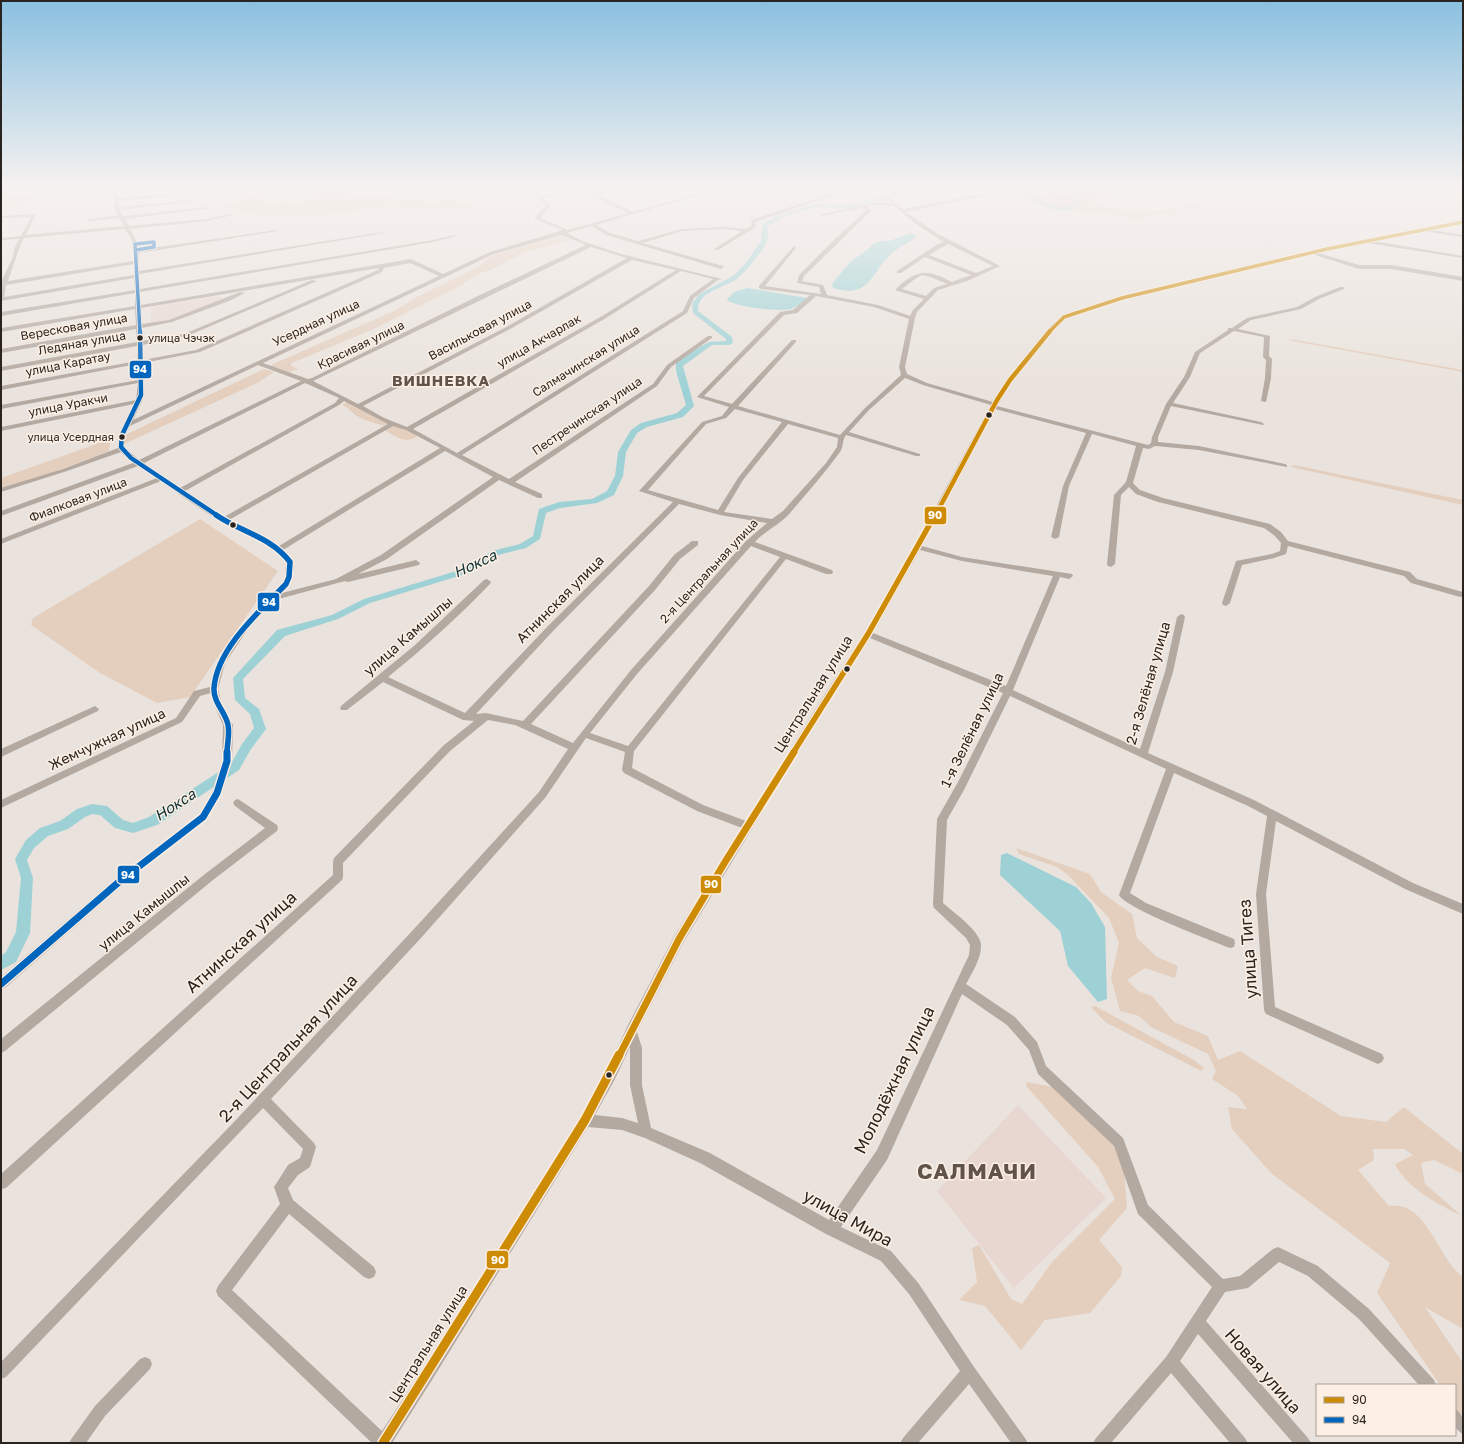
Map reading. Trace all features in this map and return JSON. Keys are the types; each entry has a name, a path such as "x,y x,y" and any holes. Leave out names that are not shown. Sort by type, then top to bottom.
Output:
{"street":[{"path":"14,255 12,266 2,284 1,299 251,255"},
{"path":"1,984 120,881 203,817 217,793 227,761 228,725 218,704 214,690 221,662 245,627 286,584 290,569 290,562 279,549 224,520 139,463 122,449 121,442 127,425 139,401 141,381 136,255"},
{"path":"1,314 351,255"},
{"name":"Усердная улица","path":"127,425 441,275 486,255"},
{"name":"Красивая улица","path":"1,514 139,463 239,413 432,323 528,274 570,255"},
{"path":"623,255 680,270"},
{"path":"681,255 722,267"},
{"path":"787,255 761,287 825,296 888,309 912,318"},
{"path":"822,255 802,275 799,282 820,286 825,296"},
{"path":"899,272 924,255"},
{"path":"926,255 975,275"},
{"path":"973,255 997,266 965,280 950,283 936,289 926,298 915,311 912,318 902,367 904,375 925,384 994,406 1140,446 1149,447 1154,444 1200,448 1285,466"},
{"name":"Центральная улица","path":"383,1443 427,1375 585,1120 611,1075 631,1031 679,939 868,634 918,547 994,406 1010,380 1053,327 1064,317 1136,295 1297,255"},
{"path":"1322,255 1359,267 1391,267 1463,279"},
{"path":"1452,255 1463,257"},
{"name":"Васильковая улица","path":"358,406 510,327 632,258"},
{"path":"1,330 378,266 382,268 411,261 441,275"},
{"path":"2,284 136,262"},
{"name":"улица Каратау","path":"1,388 198,351 380,271 382,268"},
{"path":"1,270 9,269"},
{"name":"Салмачинская улица","path":"458,455 686,312 692,297 718,279 680,270"},
{"name":"улица Акчарлак","path":"408,429 604,317 680,270"},
{"path":"926,298 898,290 919,273 924,272 950,283"},
{"name":"Ледяная улица","path":"1,369 185,335 311,283 322,276"},
{"path":"1154,444 1155,437 1169,404 1187,377 1198,352 1230,329 1249,318 1299,308 1317,298 1342,288"},
{"name":"Вересковая улица","path":"1,351 170,321 242,293"},
{"path":"814,295 795,312 782,313 700,397 786,422 843,435 918,455"},
{"path":"1230,329 1267,336 1266,357 1269,359 1269,372 1264,401"},
{"name":"Пестречинская улица","path":"510,482 655,385 668,366 710,337"},
{"path":"774,522 720,513 677,502 643,491 704,422 724,417 794,341"},
{"path":"256,363 275,368 309,381 392,424 408,429 498,477 540,496"},
{"name":"2-я Центральная улица","path":"1,1372 262,1099 412,939 542,795 584,734 634,672 760,531 786,513 828,464 840,447 843,435 867,409 904,375"},
{"path":"1,407 141,381"},
{"path":"180,491 271,442 337,404 343,398"},
{"name":"улица Уракчи","path":"1,429 139,401"},
{"path":"1169,404 1261,424"},
{"path":"720,513 740,479 786,422"},
{"path":"224,520 392,424"},
{"path":"1055,537 1066,486 1089,433"},
{"path":"1111,564 1118,495 1129,482 1140,446"},
{"path":"279,549 445,448"},
{"path":"1,490 65,470 122,449"},
{"path":"339,581 384,557 498,477"},
{"name":"Фиалковая улица","path":"1,542 162,478"},
{"path":"1129,482 1138,492 1161,500 1267,526 1278,534 1285,543 1406,574 1414,581 1460,594"},
{"name":"Атнинская улица","path":"466,718 551,628 677,502"},
{"path":"524,726 638,600 652,588 677,557 695,543"},
{"path":"749,543 829,572"},
{"path":"1226,603 1239,563 1274,556 1282,552 1285,543"},
{"path":"918,547 962,559 1069,576"},
{"path":"748,826 700,808 627,770 630,750 785,556"},
{"path":"274,598 416,563"},
{"name":"1-я Зелёная улица","path":"938,905 942,819 962,785 1008,691 1058,574"},
{"name":"улица Камышлы","path":"344,708 382,678 461,609 487,582"},
{"name":"2-я Зелёная улица","path":"1142,755 1169,672 1181,617"},
{"path":"868,634 1008,691 1142,755 1251,803 1409,886 1463,909"},
{"path":"382,678 466,718 486,716 517,722 574,748"},
{"name":"Жемчужная улица","path":"1,804 179,720 197,693 214,690"},
{"path":"1,753 95,709"},
{"name":"Атнинская улица","path":"1,1183 338,877 338,861 447,748 486,716"},
{"path":"584,734 630,750"},
{"path":"1171,768 1124,895 1142,906 1230,943"},
{"name":"улица Камышлы","path":"1,1047 209,877 273,828 238,803"},
{"name":"улица Тигез","path":"1272,814 1261,894 1270,1010 1378,1058"},
{"name":"Молодёжная улица","path":"831,1229 882,1155 974,955 976,945 970,934 938,905"},
{"path":"960,986 1010,1021 1033,1046 1042,1070 1119,1142 1143,1209 1221,1286"},
{"path":"631,1031 636,1048 636,1085 646,1132"},
{"path":"262,1099 310,1147 305,1162 293,1170 281,1187 288,1205 369,1272"},
{"name":"улица Мира","path":"585,1120 622,1124 646,1132 705,1158 831,1229 886,1256 914,1289 969,1372 1020,1443"},
{"path":"288,1205 223,1290 383,1443"},
{"path":"1101,1443 1171,1362 1221,1286 1243,1283 1278,1254 1313,1271 1364,1314 1428,1384"},
{"name":"Новая улица","path":"1197,1322 1303,1443"},
{"path":"1171,1362 1240,1443"},
{"path":"77,1443 100,1410 145,1364"},
{"path":"908,1443 969,1372"},
{"path":"1456,1417 1463,1426"}],"shaded area":[{"path":"492,255 519,255 491,270 480,273 458,287 378,327 292,363 291,366 298,369 290,372 269,367 394,311 417,297 477,267"},
{"path":"218,296 224,299 174,319 151,323 151,306"},
{"path":"1291,339 1463,370 1463,372 1292,341"},
{"path":"264,369 274,372 259,382 124,444 125,435"},
{"path":"350,400 389,420 387,424 384,426 357,416 342,405"},
{"path":"392,425 397,425 417,435 416,437 408,440 401,439 386,431 386,429"},
{"path":"102,442 110,442 109,451 37,478 1,489 1,478"},
{"path":"1294,465 1463,500 1463,505 1291,467"},
{"path":"200,519 278,571 190,697 157,703 100,673 31,625 33,618"},
{"path":"1016,848 1090,874 1101,892 1132,914 1137,938 1157,957 1178,966 1175,978 1145,968 1127,980 1138,991 1152,996 1174,1022 1208,1036 1218,1060 1240,1051 1341,1116 1386,1122 1404,1107 1463,1154 1463,1174 1434,1160 1421,1163 1425,1184 1462,1216 1443,1207 1424,1195 1400,1173 1395,1164 1413,1155 1404,1149 1373,1149 1374,1160 1358,1170 1389,1206 1402,1207 1413,1212 1422,1221 1454,1268 1463,1277 1463,1329 1425,1307 1463,1363 1463,1431 1456,1417 1456,1384 1439,1384 1377,1293 1390,1263 1271,1173 1232,1129 1228,1107 1247,1109 1238,1096 1212,1079 1216,1071 1208,1054 1151,1027 1139,1016 1120,1011 1111,978 1119,943 1109,918 1068,875 1057,867 1019,854"},
{"path":"1095,1006 1194,1060 1204,1068 1201,1071 1105,1022 1091,1007"},
{"path":"1027,1082 1058,1088 1123,1156 1127,1208 1099,1240 1122,1267 1121,1276 1090,1313 1045,1320 1021,1350 985,1306 959,1300 977,1282 972,1248 979,1245 1011,1299 1022,1304 1052,1262 1115,1199 1098,1167 1026,1086"},
{"path":"1018,1105 1106,1198 1014,1288 937,1191"}],"water":[{"path":"859,255 890,255 868,283 862,287 855,290 845,291 833,288 832,284 849,263"},
{"path":"747,288 807,298 795,307 785,310 750,307 728,301 727,299 734,292"},
{"path":"1007,853 1076,887 1091,903 1105,927 1107,999 1098,1002 1068,966 1060,931 1000,875 1001,855"}],"waterway":[{"name":"Нокса","path":"1,964 11,957 23,933 27,878 21,859 30,844 44,832 64,825 81,813 92,809 103,810 119,824 133,828 153,821 235,767 242,757 246,747 260,729 255,712 240,700 238,678 281,633 335,617 367,601 466,571 495,553 523,546 537,537 542,511 559,505 594,501 611,493 619,476 622,452 634,432 644,425 680,415 690,406 679,365 688,357 711,343 729,343 730,338 695,312 695,304 701,295 735,277 754,255"}],"transit line":[{"name":"94","path":"1,984 120,881 203,817 217,793 227,761 228,725 218,704 214,689 221,662 245,627 286,584 289,577 290,562 284,554 269,542 223,520 131,458 121,447 122,435 141,395 139,307 136,255"},
{"name":"90","path":"383,1443 585,1120 679,939 748,824 868,634 934,518 997,400 1010,380 1053,327 1064,317 1122,298 1300,255"}],"place":[{"name":"улица Чэчэк","path":"140,338"},
{"name":"улица Усердная","path":"122,437"}],"district":[{"name":"ВИШНЕВКА","path":"441,381"},
{"name":"САЛМАЧИ","path":"977,1171"}]}
